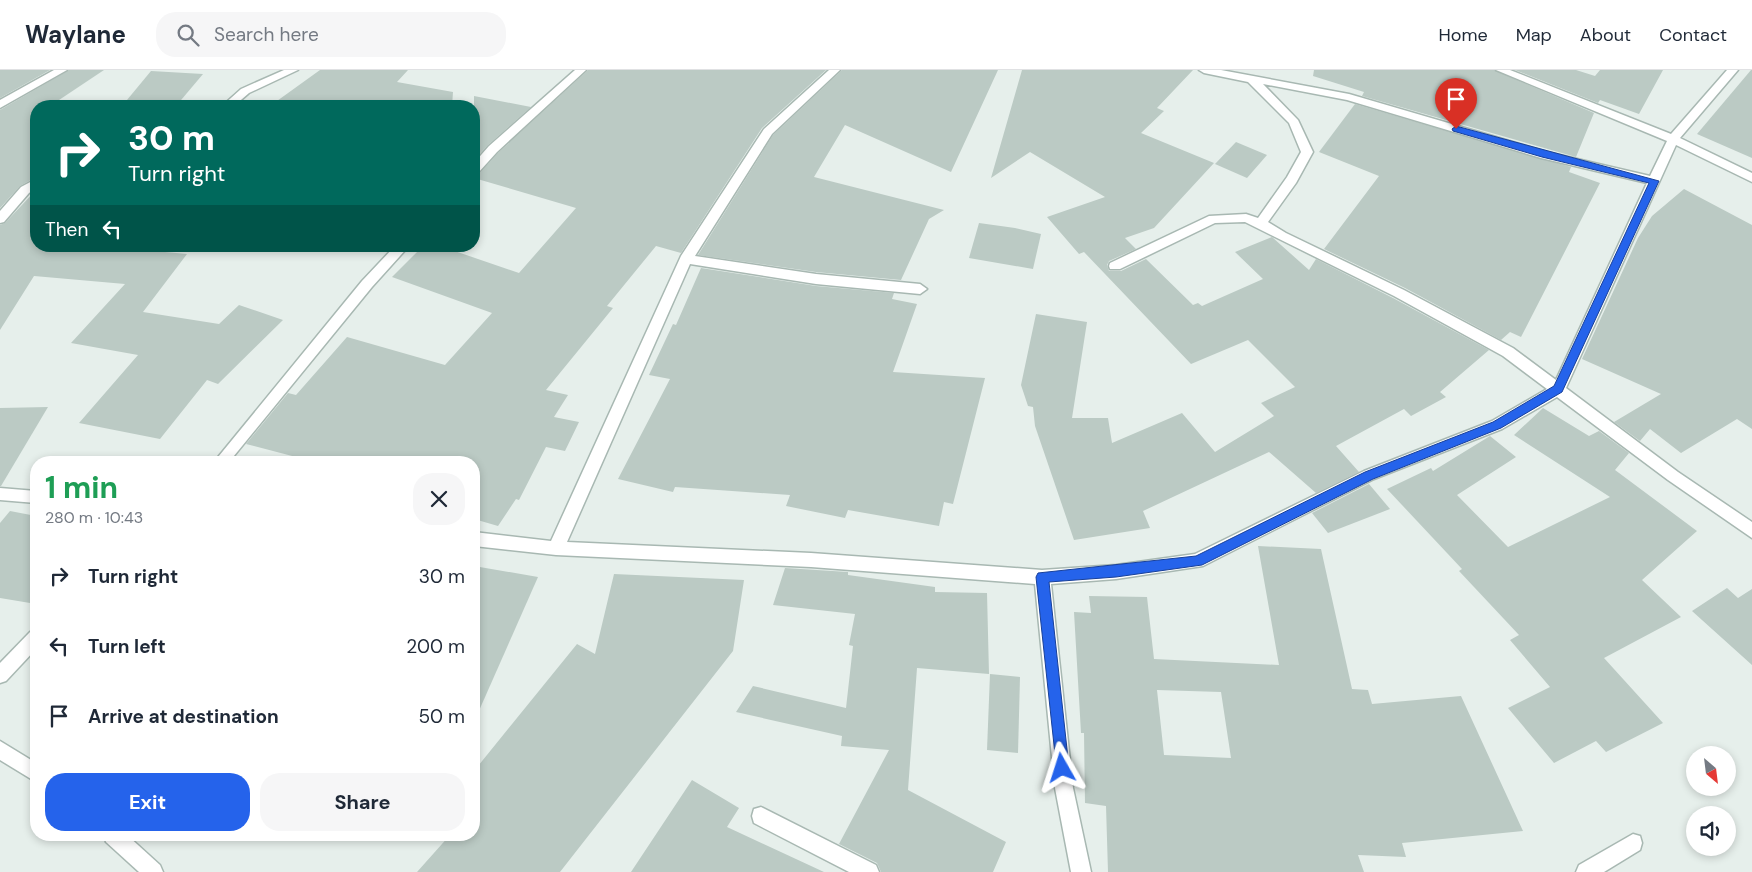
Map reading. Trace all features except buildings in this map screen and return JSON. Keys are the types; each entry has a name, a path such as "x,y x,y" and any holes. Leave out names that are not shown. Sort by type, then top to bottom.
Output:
{"street":[{"path":"0,105 62,70"},
{"path":"234,100 245,90 293,70"},
{"path":"480,164 580,70"},
{"path":"556,548 686,259 768,132 835,70"},
{"path":"1204,70 1349,97 1545,155 1654,181"},
{"path":"1501,70 1673,139 1752,178"},
{"path":"480,540 556,548 811,560 1042,577 1116,572 1197,561 1369,476 1497,425 1558,389 1673,139 1733,70"},
{"path":"1252,79 1294,122 1307,152 1299,172 1277,199 1261,223"},
{"path":"0,219 30,187"},
{"path":"1114,266 1213,219 1246,218 1261,223 1282,236 1399,293 1508,352 1673,476 1752,532"},
{"path":"226,456 367,284 397,252"},
{"path":"686,259 816,279 920,289"},
{"path":"0,494 30,496"},
{"path":"1042,577 1064,788 1081,872"},
{"path":"0,675 30,644"},
{"path":"0,750 30,769"},
{"path":"761,816 869,872"},
{"path":"119,841 153,872"},
{"path":"1586,872 1633,843"}],"route":[{"path":"1062,768 1042,577 1116,572 1197,561 1369,476 1497,425 1558,389 1654,181 1545,155 1456,129"}]}
